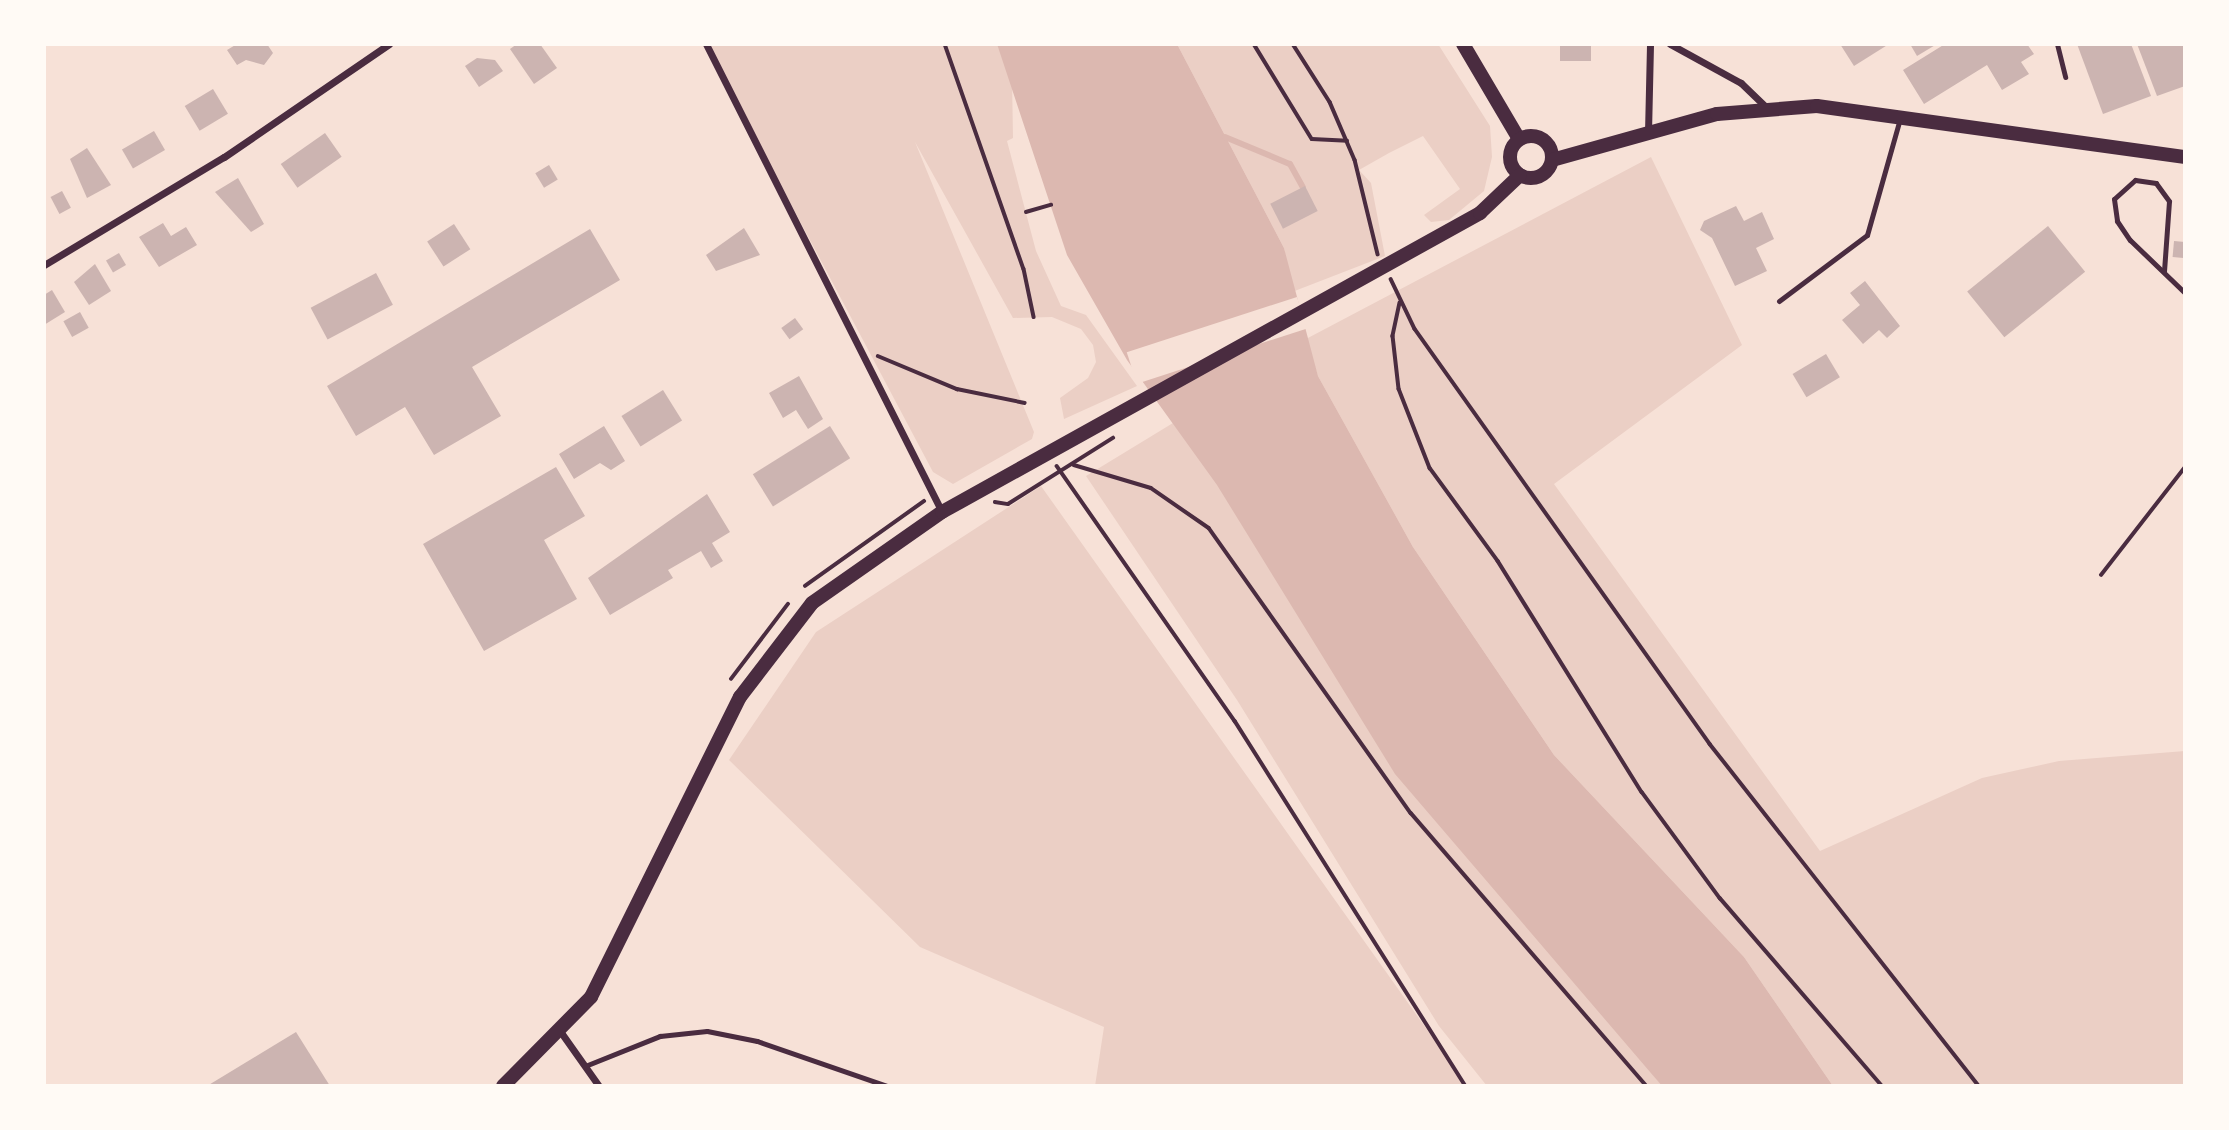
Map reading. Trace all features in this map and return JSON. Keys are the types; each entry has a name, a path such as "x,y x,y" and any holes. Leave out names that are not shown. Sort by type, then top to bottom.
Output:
{"main road":[{"path":"1463,44 1519,139"},
{"path":"503,1086 591,997 740,697 774,649 812,603 942,512 1480,214 1520,175 1540,176 1552,160 1648,133 1766,107 1900,114 2185,157"},
{"path":"1519,139 1541,138 1552,160"},
{"path":"1519,139 1509,156 1520,175"}],"street":[{"path":"44,265 224,157 389,44"},
{"path":"706,44 942,512"},
{"path":"1648,133 1650,44"},
{"path":"1670,44 1741,83 1766,107"},
{"path":"560,1031 599,1086"}],"lane":[{"path":"2057,44 2064,76"},
{"path":"1779,301 1867,235 1900,114"},
{"path":"2164,271 2169,201 2156,183 2135,180 2116,194 2113,209 2124,233 2185,293"},
{"path":"584,1066 660,1036 707,1031 757,1041 887,1086"}],"path":[{"path":"945,44 1024,270 1034,317"},
{"path":"1254,44 1312,139 1347,141"},
{"path":"1293,44 1347,141 1385,268 1401,302 1710,744 1979,1086"},
{"path":"1026,212 1051,205"},
{"path":"1401,302 1393,336 1399,389 1430,468 1498,561 1642,792 1720,898 1882,1086"},
{"path":"859,343 897,369 1025,403"},
{"path":"1052,452 1060,474 1235,720 1466,1086"},
{"path":"996,504 1008,504 1093,454"},
{"path":"1074,465 1151,488 1209,528 1411,813 1647,1086"},
{"path":"2101,575 2185,467"}],"shaded area":[{"path":"706,44 997,44 1012,79 1013,138 1007,141 1036,251 1061,306 1086,315 1137,386 1064,419 1060,398 1088,378 1096,362 1093,345 1081,329 1052,317 1013,318 915,142 1034,432 1032,439 953,484 933,472"},
{"path":"997,44 1177,44 1284,248 1318,376 1413,547 1554,755 1744,957 1833,1086 1662,1086 1395,774 1217,485 1127,360 1067,255"},
{"path":"1177,44 1438,44 1490,126 1492,157 1484,191 1449,220 1431,222 1424,215 1460,189 1423,136 1389,153 1359,170 1371,183 1385,256 1292,292 1284,248"},
{"path":"1651,157 1742,345 1554,484 1820,851 1982,778 2059,761 2185,751 2185,1086 1833,1086 1744,957 1554,755 1413,547 1318,376 1306,339"},
{"path":"1173,423 1618,1031 1662,1086 1487,1086 1439,1026 1237,700 1086,476"},
{"path":"1041,486 1467,1086 1095,1086 1104,1027 920,947 729,760 816,632"}],"pier":[{"path":"1297,297 1307,328 1137,384 1127,352"}],"building":[{"path":"237,44 267,44 273,53 264,65 246,60 237,65 227,50"},
{"path":"517,44 540,44 557,68 534,84 510,49"},
{"path":"1560,44 1591,44 1591,61 1560,61"},
{"path":"1840,44 1889,44 1854,66"},
{"path":"1910,44 1937,44 1917,56"},
{"path":"1945,44 2027,44 2034,54 2021,62 2029,74 2002,90 1987,65 1924,104 1903,70"},
{"path":"2077,44 2131,44 2151,96 2103,114"},
{"path":"2137,44 2185,44 2185,86 2157,96"},
{"path":"477,58 495,60 503,71 479,87 465,66"},
{"path":"213,89 228,114 200,131 185,106"},
{"path":"154,131 165,150 133,169 122,150"},
{"path":"325,133 342,157 297,188 281,164"},
{"path":"87,148 111,185 87,198 70,159"},
{"path":"549,165 558,180 544,188 535,173"},
{"path":"238,178 264,224 251,232 215,192"},
{"path":"1305,186 1318,211 1283,229 1270,204"},
{"path":"62,191 71,208 59,214 51,197"},
{"path":"1736,206 1744,221 1762,212 1774,239 1756,248 1767,271 1735,286 1712,238 1700,230 1704,221"},
{"path":"163,223 171,236 186,227 197,245 159,267 139,237"},
{"path":"454,224 470,249 444,267 427,241"},
{"path":"2048,226 2085,272 2004,337 1967,291"},
{"path":"744,228 760,255 716,271 706,255"},
{"path":"590,229 620,280 472,367 501,416 434,455 405,407 356,436 327,386"},
{"path":"2174,241 2185,242 2184,258 2173,257"},
{"path":"119,253 126,265 113,273 106,260"},
{"path":"95,264 111,291 89,305 74,282"},
{"path":"376,273 393,305 328,340 311,308"},
{"path":"1865,281 1900,326 1887,338 1879,330 1863,344 1842,320 1860,305 1850,293"},
{"path":"52,290 65,312 44,325 44,295"},
{"path":"80,312 89,328 72,337 63,321"},
{"path":"795,318 803,329 789,339 781,328"},
{"path":"1826,354 1840,377 1806,397 1793,374"},
{"path":"799,376 823,419 808,429 796,410 783,418 769,393"},
{"path":"663,390 682,421 641,446 621,416"},
{"path":"604,426 625,461 611,470 600,463 574,479 559,454"},
{"path":"830,426 850,458 773,506 753,474"},
{"path":"556,467 585,516 544,540 577,599 484,651 423,544"},
{"path":"707,494 730,532 712,543 723,561 711,568 701,551 668,570 673,578 610,615 588,578"},
{"path":"296,1032 330,1086 207,1086"}],"waterway":[{"path":"1225,137 1290,164 1303,187"}]}
